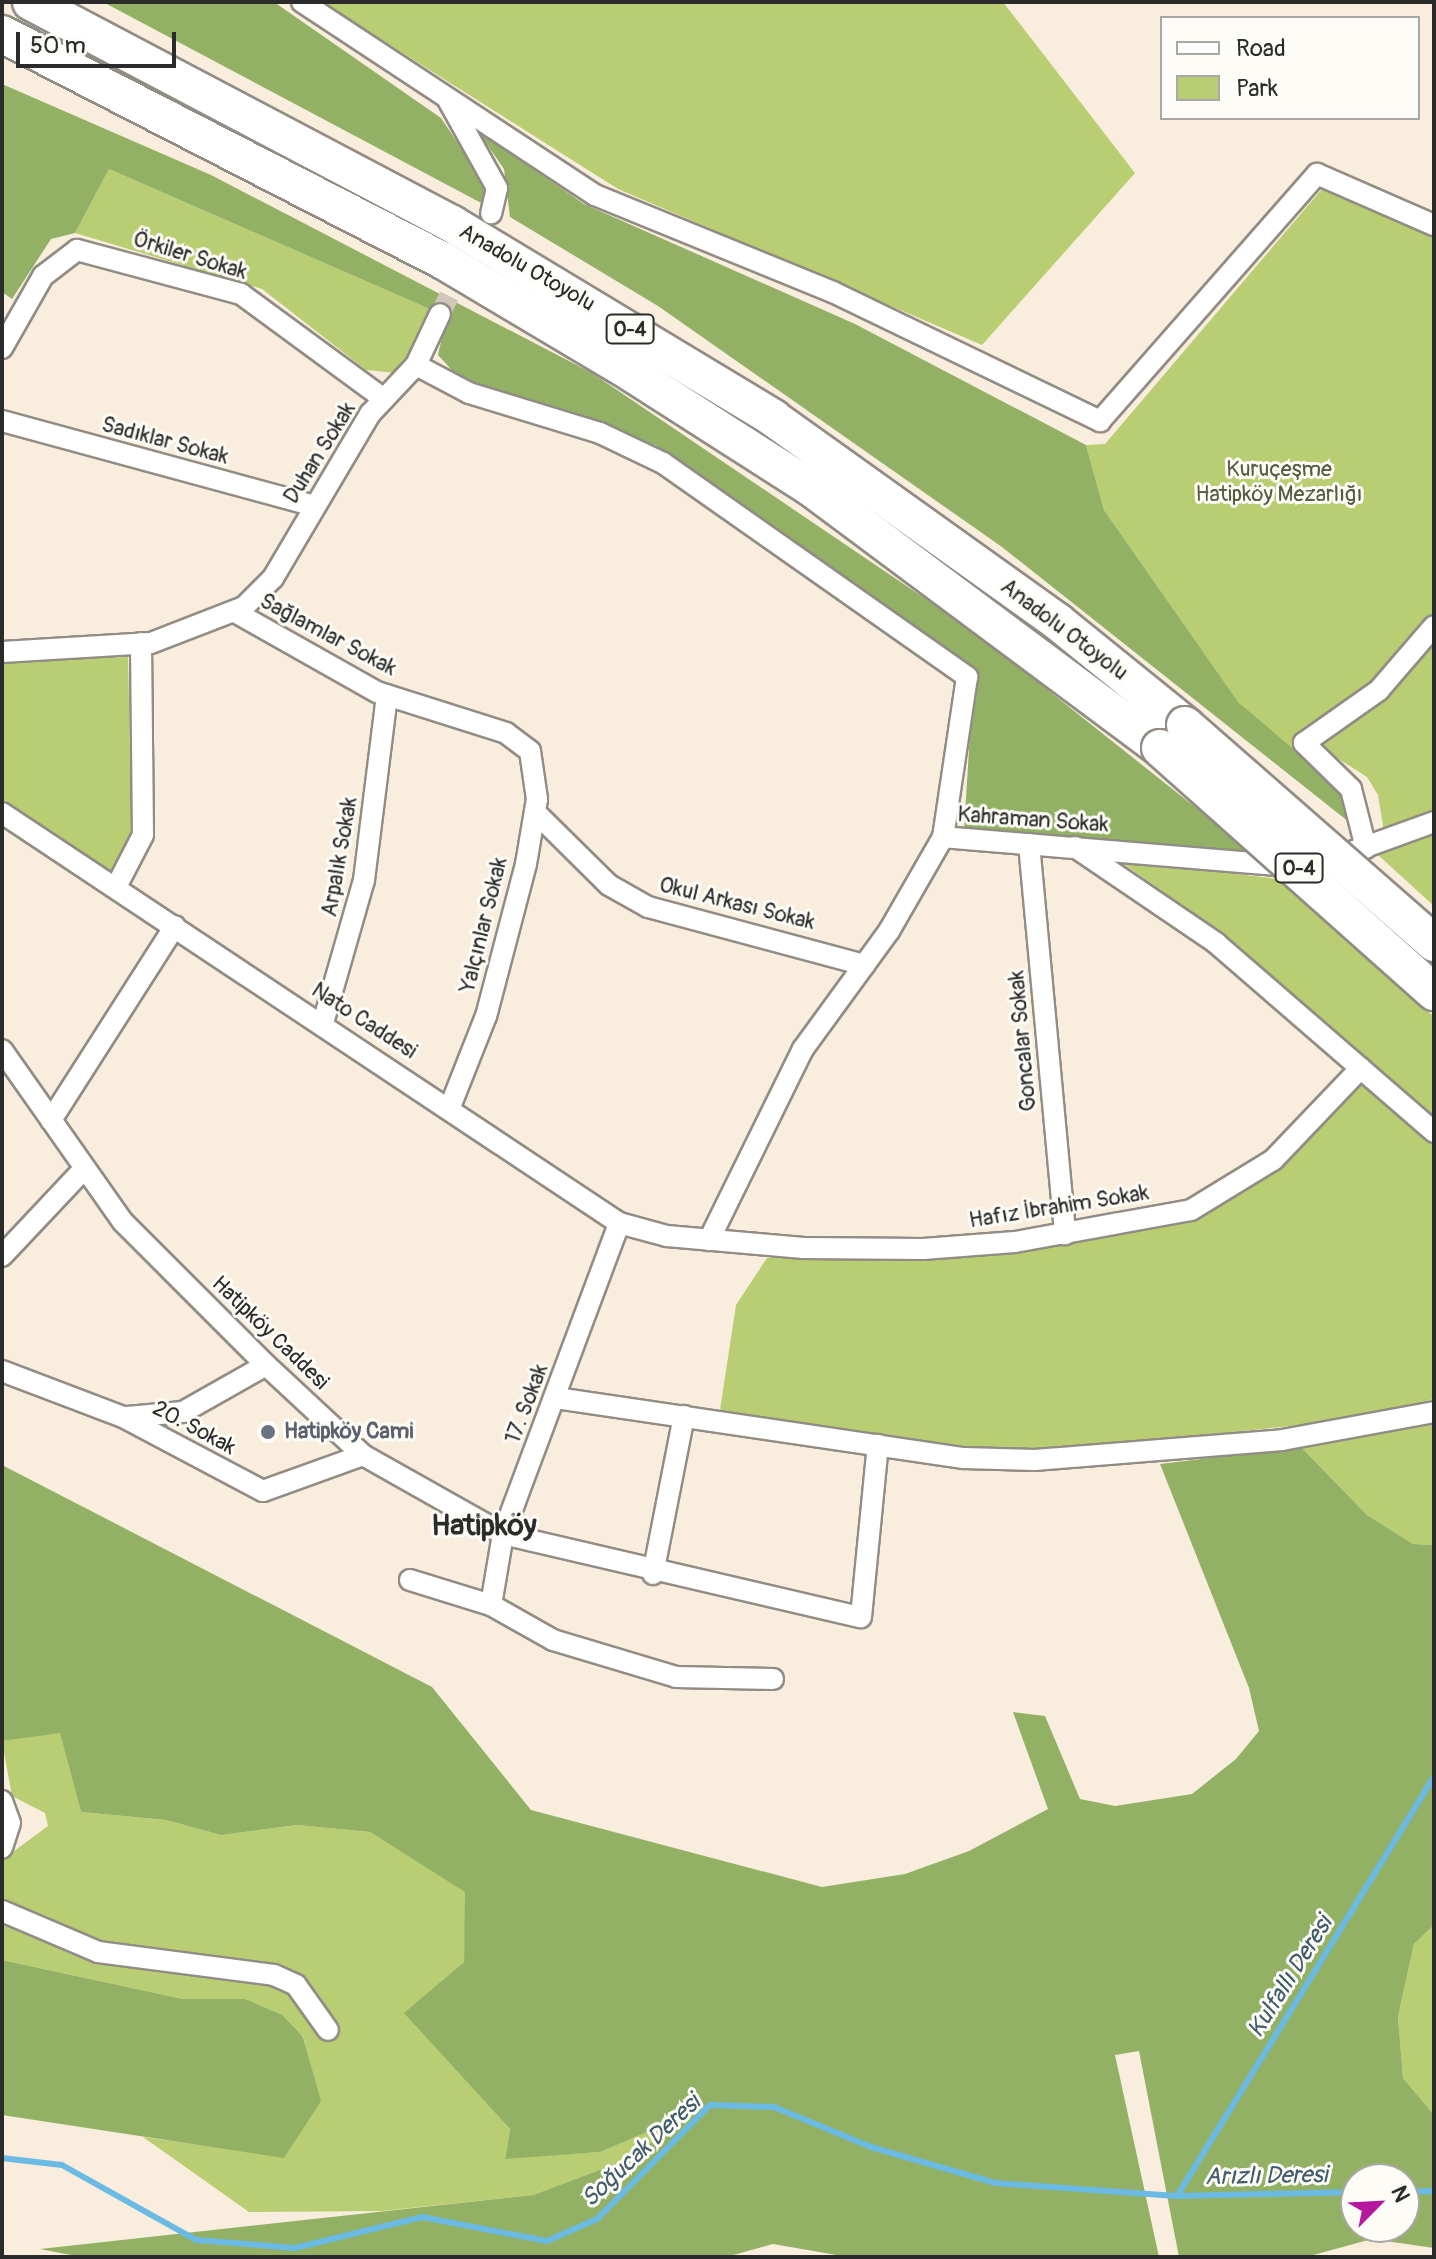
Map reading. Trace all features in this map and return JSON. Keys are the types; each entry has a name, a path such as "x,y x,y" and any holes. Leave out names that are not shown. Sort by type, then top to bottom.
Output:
{"highway":[{"name":"Anadolu Otoyolu","path":"31,2 452,224 773,418 1058,622 1172,736"},
{"name":"Anadolu Otoyolu","path":"2,34 428,253 633,374 810,487 1172,736"},
{"name":"O-4","path":"1172,736 1434,943"},
{"name":"O-4","path":"1172,736 1434,992"}],"street":[{"path":"302,2 595,195 833,292 1100,421 1317,174 1434,225"},
{"path":"448,100 497,188 491,213"},
{"name":"Örkiler Sokak","path":"2,348 43,276 77,250 241,294 384,399"},
{"name":"Duhan Sokak","path":"235,612 261,593 384,399 416,365 440,314"},
{"path":"416,365 469,393 600,433 663,463 967,677 943,837"},
{"name":"Sadıklar Sokak","path":"2,421 315,506"},
{"name":"Sağlamlar Sokak","path":"2,652 141,643 235,612 387,695 506,733 530,751"},
{"path":"1366,848 1351,789 1304,743 1379,690 1434,626"},
{"path":"116,887 143,835 141,643"},
{"name":"Arpalık Sokak","path":"323,1023 364,880 387,695"},
{"name":"Yalçınlar Sokak","path":"450,1107 486,1016 535,812 530,751"},
{"name":"Okul Arkası Sokak","path":"535,812 609,885 638,903 864,965"},
{"name":"Nato Caddesi","path":"2,813 450,1107 619,1223 709,1240"},
{"name":"Kahraman Sokak","path":"709,1240 803,1049 864,965 943,837 1075,847 1258,870 1312,865 1434,822"},
{"name":"Goncalar Sokak","path":"1029,844 1065,1234"},
{"path":"1075,847 1216,943 1434,1132"},
{"path":"51,1120 175,926"},
{"name":"Hatipköy Caddesi","path":"2,1050 123,1222 266,1365 363,1455 503,1534 653,1574 861,1617 878,1445"},
{"name":"Hafız İbrahim Sokak","path":"709,1240 923,1249 1065,1234 1209,1202 1306,1132 1361,1068"},
{"path":"2,1256 84,1169"},
{"name":"17. Sokak","path":"491,1605 503,1534 619,1223"},
{"path":"123,1417 183,1412 266,1365"},
{"name":"20. Sokak","path":"2,1371 123,1417 263,1491 363,1455"},
{"path":"556,1398 964,1458 1097,1459 1282,1440 1434,1412"},
{"path":"653,1574 684,1416"},
{"path":"410,1580 491,1605 553,1640 676,1677 773,1679"},
{"path":"2,1801 10,1823 2,1848"},
{"path":"2,1911 98,1952 274,1975 296,1985 328,2030"}],"green space":[{"path":"103,2 274,2 441,118 488,188 485,205"},
{"path":"322,2 1003,2 1135,173 982,345 618,189"},
{"path":"2,84 211,175 592,373 976,633 1263,861 964,831 974,668 655,445 460,379 438,355 446,319 432,310 109,169 75,233 51,239 12,299 2,292"},
{"path":"477,130 584,204 855,324 1086,445 1104,510 1239,703 1329,779 1342,794 1349,822 1002,547 658,306 510,217 504,169"},
{"path":"109,169 432,310 408,358 396,373 366,370 262,289 75,233"},
{"name":"Kuruçeşme Hatipköy Mezarlığı","path":"1322,189 1434,238 1434,815 1384,832 1378,795 1367,777 1323,749 1286,748 1239,703 1104,510 1086,445 1105,444"},
{"path":"128,657 132,835 111,872 2,799 2,661"},
{"path":"1434,832 1434,906 1377,854"},
{"path":"1117,859 1287,880 1434,1017 1434,1118 1227,937"},
{"path":"1360,1082 1434,1146 1434,1399 1348,1420 1069,1449 959,1448 720,1410 736,1305 767,1258 976,1254 1199,1216 1279,1168"},
{"path":"1434,1423 1434,1545 1413,1544 1367,1515 1301,1447"},
{"path":"1301,1447 1367,1515 1413,1544 1434,1545 1434,1925 1414,1944 1398,2017 1403,2078 1434,2115 1434,2248 1400,2243 1420,2243 1420,2163 1340,2163 1340,2243 1357,2243 1306,2257 1179,2257 1139,2051 1115,2055 1159,2257 848,2257 773,2244 726,2257 81,2257 40,2249 533,2195 626,2160 704,2108 600,2152 505,2159 510,2129 404,2013 464,1962 465,1892 370,1832 297,1825 221,1835 166,1820 81,1812 60,1733 2,1741 2,1465 432,1687 531,1810 822,1887 905,1874 969,1851 1048,1809 1013,1712 1045,1716 1080,1799 1115,1806 1192,1794 1236,1759 1259,1731 1249,1688 1160,1464"},
{"path":"60,1732 81,1812 166,1820 221,1835 297,1825 370,1832 466,1892 464,1962 405,2013 510,2129 505,2158 600,2152 710,2105 626,2160 533,2195 382,2211 249,2212 143,2137 284,2157 320,2101 303,2036 245,1999 183,1999 2,1960 2,1922 75,1956 267,1982 294,1993 335,2028 310,1987 278,1970 228,1957 95,1944 2,1902 2,1860 48,1826 45,1813 12,1796 2,1741"},
{"path":"1434,1925 1434,2115 1403,2078 1398,2017 1414,1944"},
{"path":"2,1960 183,1999 245,1999 282,2015 303,2037 321,2101 284,2158 2,2115"}],"waterway":[{"name":"Kulfallı Deresi","path":"1177,2196 1434,1776"},
{"name":"Soğucak Deresi","path":"2,2158 62,2165 196,2240 295,2248 422,2217 547,2241 597,2219 710,2105 774,2107 871,2147 995,2183 1177,2196 1340,2192"},
{"name":"Arızlı Deresi","path":"1420,2191 1434,2191"}],"tunnel":[{"path":"440,314 466,263"}],"place":[{"name":"Hatipköy Cami","path":"268,1432"}],"district":[{"name":"Hatipköy","path":"484,1526"}]}
